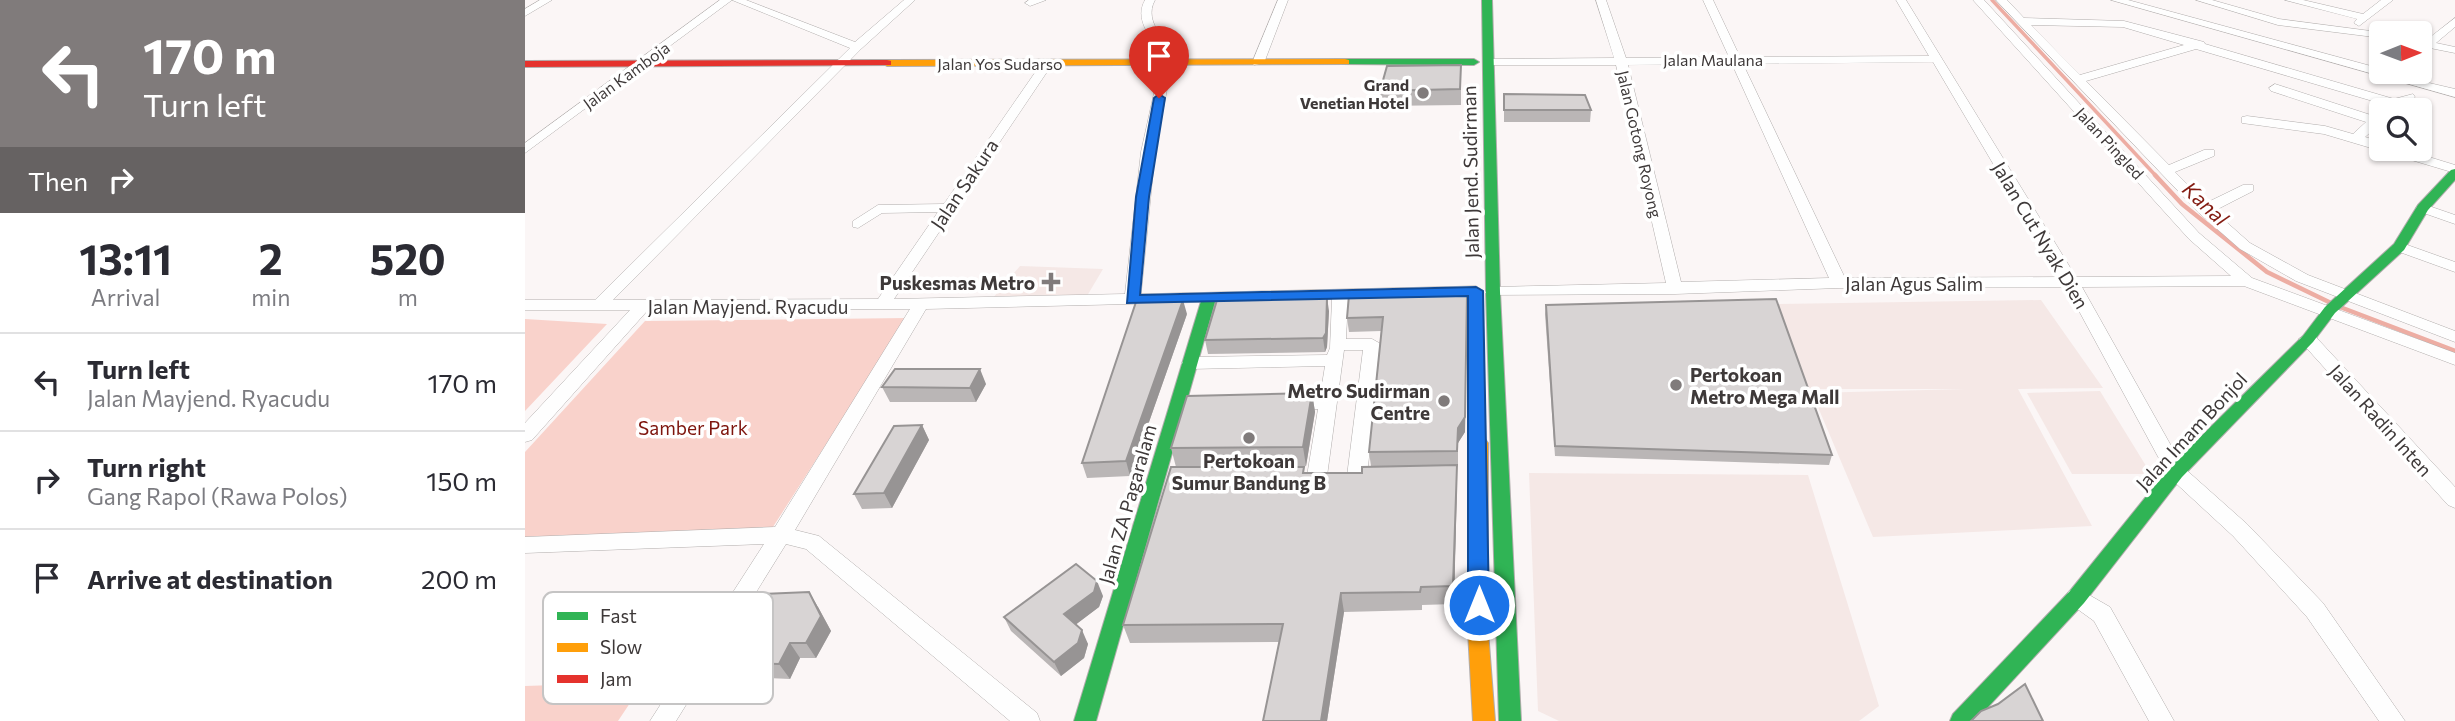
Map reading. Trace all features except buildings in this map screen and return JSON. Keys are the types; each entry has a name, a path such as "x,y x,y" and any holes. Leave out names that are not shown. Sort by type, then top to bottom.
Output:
{"main road":[{"name":"Jalan Jend. Sudirman","path":"1473,0 1482,62"},
{"name":"Jalan Jend. Sudirman","path":"1487,0 1482,62 1483,142 1493,292 1510,721"},
{"name":"Jalan Yos Sudarso","path":"525,64 1482,62"},
{"name":"Jalan Jend. Sudirman","path":"1475,251 1483,142"},
{"name":"Jalan Imam Bonjol","path":"1961,721 2077,597 2176,472 2308,339 2340,301 2399,247 2423,208 2453,178"},
{"name":"Jalan ZA Pagaralam","path":"1085,721 1157,477 1185,406 1190,363 1209,298"},
{"path":"1479,429 1478,631 1483,721"}],"street":[{"path":"525,13 547,0"},
{"name":"Jalan Kamboja","path":"525,149 727,0"},
{"path":"737,0 857,47"},
{"path":"598,306 857,47 910,0"},
{"path":"1132,300 1139,219 1163,83 1171,63 1148,26 1146,6 1150,0"},
{"path":"1258,62 1283,0"},
{"name":"Jalan Gotong Royong","path":"1601,0 1621,60 1675,289"},
{"path":"1708,0 1839,283"},
{"name":"Jalan Cut Nyak Dien","path":"1901,0 2071,282 2176,472 2240,530 2315,610 2393,721"},
{"name":"Jalan Pingled","path":"1977,0 2194,236 2246,281"},
{"path":"2001,0 2204,210 2245,246 2340,301 2455,359"},
{"path":"2116,0 2455,93"},
{"path":"2201,0 2279,22 2341,31 2350,29 2388,0"},
{"path":"2290,0 2366,18"},
{"path":"2022,21 2114,23 2195,42 2393,103 2404,103 2409,97"},
{"path":"2433,37 2455,21"},
{"path":"2078,79 2195,42 2213,26"},
{"path":"2350,29 2369,33"},
{"path":"2245,57 2266,40"},
{"path":"2433,46 2455,50"},
{"name":"Jalan Maulana","path":"1482,62 1936,59"},
{"name":"Jalan Sakura","path":"883,305 1047,63"},
{"path":"2275,88 2375,121 2356,138"},
{"path":"2247,120 2308,127 2369,142"},
{"path":"2167,171 2209,153"},
{"path":"2416,161 2453,178"},
{"path":"2204,210 2248,188"},
{"path":"858,224 879,208 948,208"},
{"path":"2423,208 2455,220"},
{"path":"2399,247 2455,267"},
{"name":"Jalan Agus Salim","path":"1493,292 1839,283 2246,281 2340,301"},
{"name":"Jalan Mayjend. Ryacudu","path":"525,305 883,305 1476,291"},
{"path":"1340,295 1336,353 1328,404 1310,476 1384,476"},
{"path":"2340,301 2455,337"},
{"path":"744,592 921,304"},
{"path":"525,435 642,306"},
{"name":"Jalan Radin Inten","path":"2308,339 2455,500"},
{"path":"1190,363 1336,353 1372,344 1357,476"},
{"path":"1273,404 1328,404"},
{"path":"1452,475 1479,475"},
{"path":"1157,477 1184,477"},
{"path":"525,545 786,526 812,542 1028,721"},
{"path":"2077,597 2102,614 2162,721"},
{"path":"662,721 673,704"}],"shaded area":[{"name":"Puskesmas Metro","path":"1020,266 1103,269 1087,296 992,299"},
{"path":"2041,300 2103,388 2018,389 2092,526 1873,537 1812,393 1965,389 1807,389 1774,304"},
{"path":"2100,391 2151,474 2072,474 2027,393"},
{"path":"1529,473 1808,475 1879,706 1859,721 1559,721 1538,711"}],"green space":[{"name":"Samber Park","path":"907,318 771,530 525,537 525,452 645,321"},
{"path":"525,319 607,324 525,411"},
{"path":"543,685 543,704 629,704 618,721 525,721 525,686"}],"waterway":[{"name":"Kanal","path":"1992,0 2157,177"},
{"name":"Kanal","path":"2155,175 2182,204 2267,272 2331,303"},
{"name":"Kanal","path":"2340,307 2455,351"}],"traffic: fast":[{"path":"1487,0 1493,292 1510,721"},
{"path":"1345,62 1474,62"},
{"path":"1961,721 2077,597 2176,472 2308,339 2330,310 2399,247 2423,208 2455,173"},
{"path":"1085,721 1209,298"}],"traffic: slow":[{"path":"887,63 1345,62"},
{"path":"1479,443 1478,631 1484,721"}],"traffic: jam":[{"path":"525,64 887,63"}],"place":[{"name":"Grand Venetian Hotel","path":"1423,93"},
{"name":"Puskesmas Metro","path":"1051,282"},
{"name":"Pertokoan Metro Mega Mall","path":"1676,385"},
{"name":"Metro Sudirman Centre","path":"1444,401"},
{"name":"Pertokoan Sumur Bandung B","path":"1249,438"}],"route":[{"path":"1159,98 1139,219 1132,300 1476,291 1480,470 1479,605"}]}
